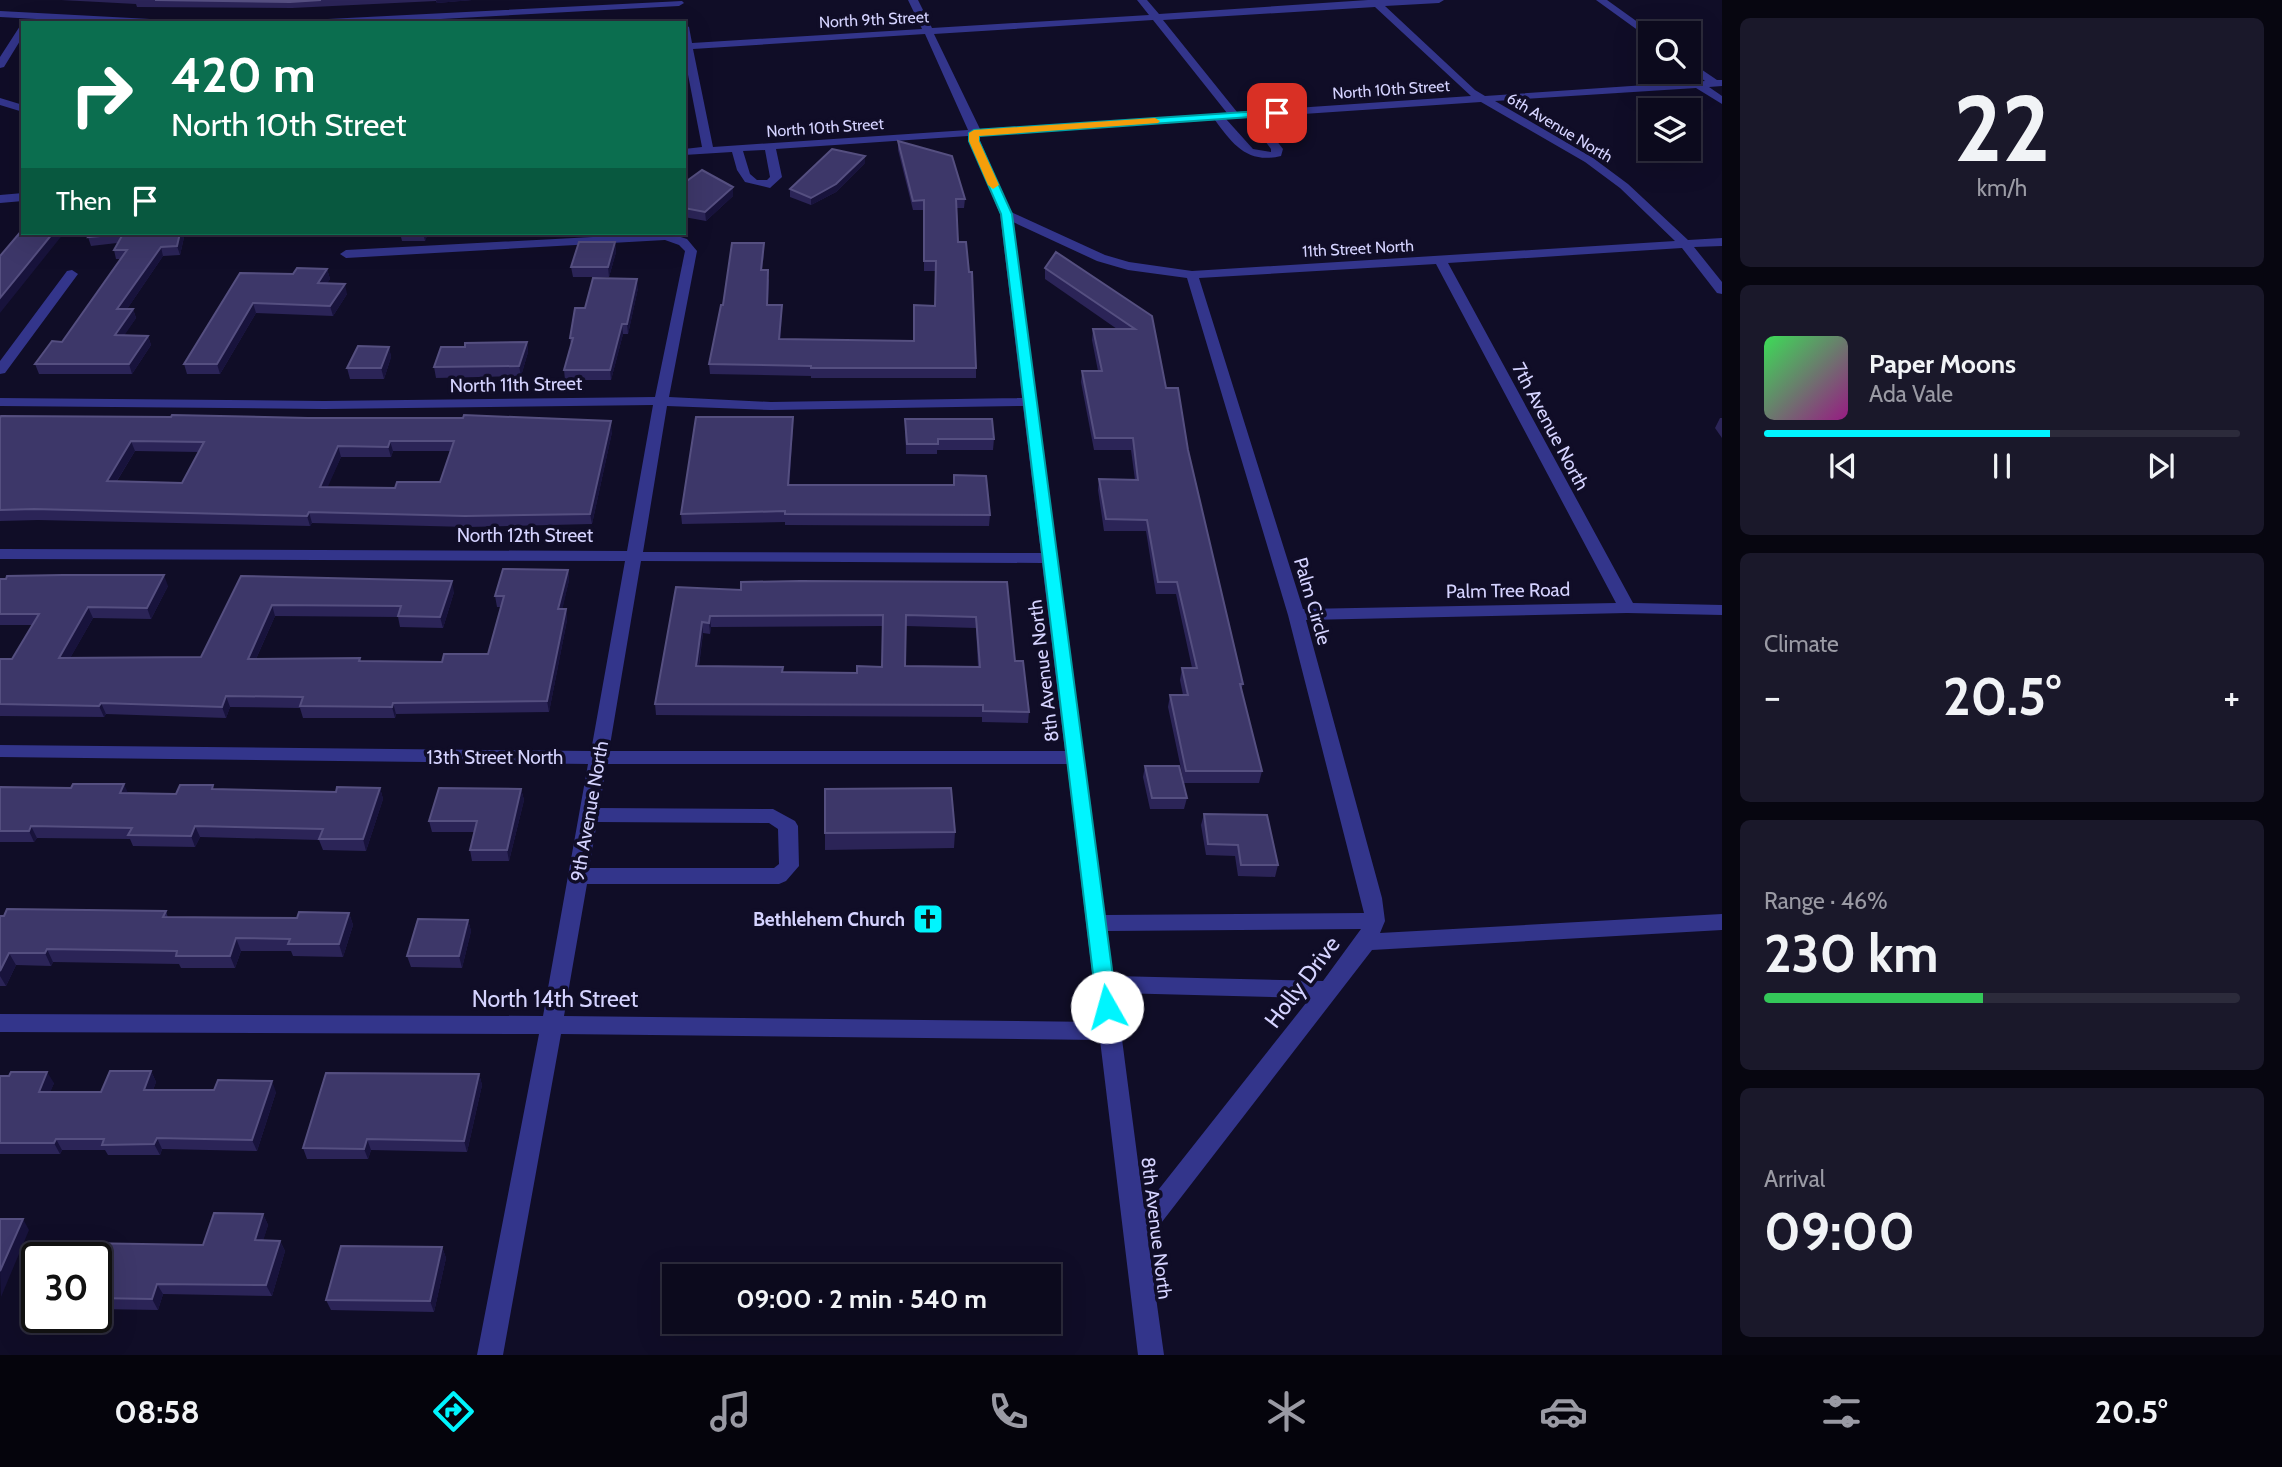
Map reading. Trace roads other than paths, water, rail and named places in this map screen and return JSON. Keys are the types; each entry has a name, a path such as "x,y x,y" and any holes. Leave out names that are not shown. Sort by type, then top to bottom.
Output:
{"street":[{"name":"8th Avenue North","path":"913,0 974,125 974,141 1006,214 1151,1355"},
{"path":"1142,0 1235,116"},
{"name":"North 9th Street","path":"688,46 1438,0"},
{"path":"1601,0 1638,27"},
{"path":"335,21 554,5 679,1 683,21"},
{"name":"6th Avenue North","path":"1375,2 1471,92 1607,173 1685,244 1722,290"},
{"path":"0,14 28,19 98,21"},
{"path":"0,65 21,30"},
{"path":"686,36 708,150"},
{"path":"1701,72 1718,83"},
{"name":"North 10th Street","path":"686,152 1718,83"},
{"path":"1699,85 1722,101"},
{"path":"0,102 21,108"},
{"path":"1218,116 1244,150 1260,157 1277,154 1277,149 1251,115"},
{"path":"737,149 745,178 751,183 770,184 776,177 770,146"},
{"path":"0,199 21,197"},
{"name":"11th Street North","path":"1006,214 1101,258 1128,266 1192,275 1722,242"},
{"name":"9th Avenue North","path":"345,254 666,236 683,242 691,251 661,401 552,1024 490,1355"},
{"name":"7th Avenue North","path":"1441,261 1627,608"},
{"path":"0,369 72,274"},
{"name":"Palm Circle","path":"1192,275 1296,615 1372,898 1375,921"},
{"name":"North 11th Street","path":"0,402 324,405 661,401 771,406 1031,402"},
{"name":"North 12th Street","path":"0,554 1050,558"},
{"name":"Palm Tree Road","path":"1296,615 1627,608 1722,610"},
{"name":"13th Street North","path":"0,751 1075,758"},
{"path":"578,876 779,876 789,866 788,826 772,816 589,815"},
{"path":"1096,923 1375,921 1366,942"},
{"name":"Holly Drive","path":"1137,1236 1366,942 1722,922"},
{"path":"1104,984 1331,990"},
{"name":"North 14th Street","path":"0,1023 552,1024 1110,1031"}],"place":[{"name":"Bethlehem Church","path":"928,919"}]}
